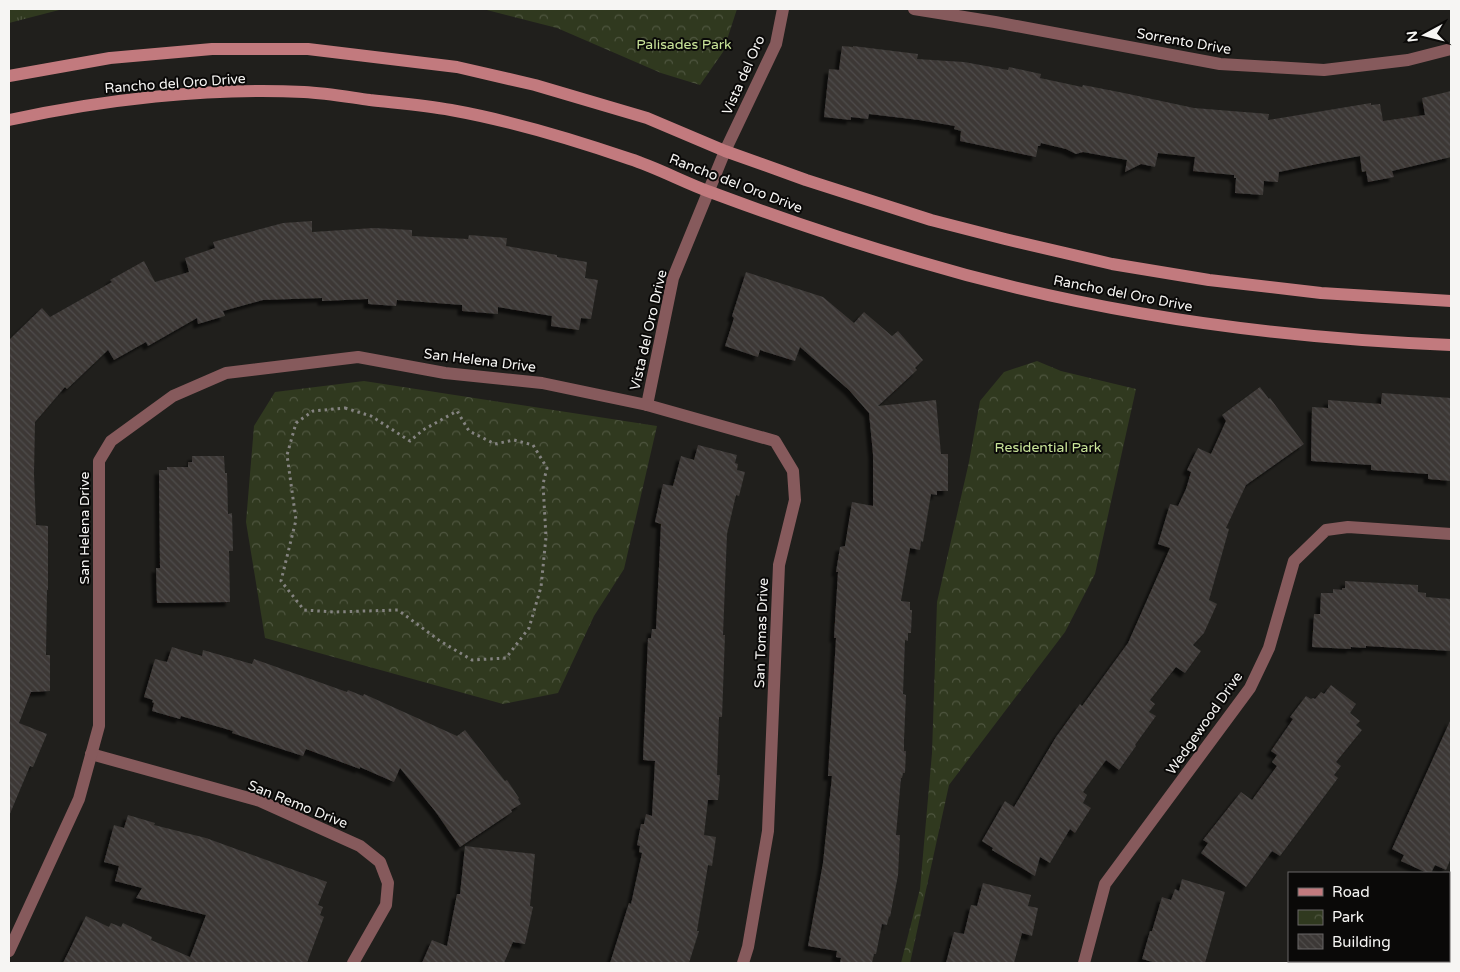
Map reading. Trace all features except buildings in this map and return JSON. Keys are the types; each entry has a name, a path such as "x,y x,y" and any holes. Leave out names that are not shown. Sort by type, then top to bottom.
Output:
{"main road":[{"name":"Rancho del Oro Drive","path":"9,76 110,58 212,49 308,49 457,67 535,85 647,118 725,151 842,192 931,220 1005,239 1112,264 1210,280 1312,292 1451,301"},
{"name":"Rancho del Oro Drive","path":"9,120 115,102 214,92 305,92 450,110 524,126 632,159 709,192 919,262 1104,307 1204,323 1308,335 1451,345"}],"street":[{"name":"Vista del Oro","path":"725,151 776,44 783,9"},
{"name":"Sorrento Drive","path":"914,9 995,22 1220,64 1324,70 1408,60 1451,49"},
{"name":"Vista del Oro Drive","path":"647,405 673,278 725,151"},
{"name":"San Helena Drive","path":"9,951 79,799 99,726 99,462 111,441 173,396 226,373 358,357 445,373 542,383 647,405"},
{"name":"San Tomas Drive","path":"647,405 774,441 793,471 795,500 779,565 768,831 748,947 743,963"},
{"name":"Wedgewood Drive","path":"1084,963 1105,884 1250,688 1269,648 1294,561 1326,530 1348,527 1451,534"},
{"name":"San Remo Drive","path":"91,754 260,801 360,846 380,862 388,883 386,905 353,963"}],"path":[{"path":"345,408 371,416 410,441 424,430 457,411 469,430 495,444 514,440 533,445 547,468 543,484 546,537 541,587 529,628 506,658 472,660 440,641 398,610 334,612 304,610 290,595 281,581 288,555 296,520 287,455 296,423 313,411 345,408"}],"green space":[{"path":"9,9 63,9 9,23"},
{"name":"Palisades Park","path":"483,9 737,9 723,52 700,85 661,73 557,28"},
{"name":"Residential Park","path":"1037,361 1061,371 1136,389 1095,574 1065,632 949,785 910,963 901,963 920,889 932,753 937,602 969,462 980,401 1004,372"},
{"path":"364,381 657,426 624,569 594,616 558,693 503,704 265,638 246,522 254,426 275,392"}]}
